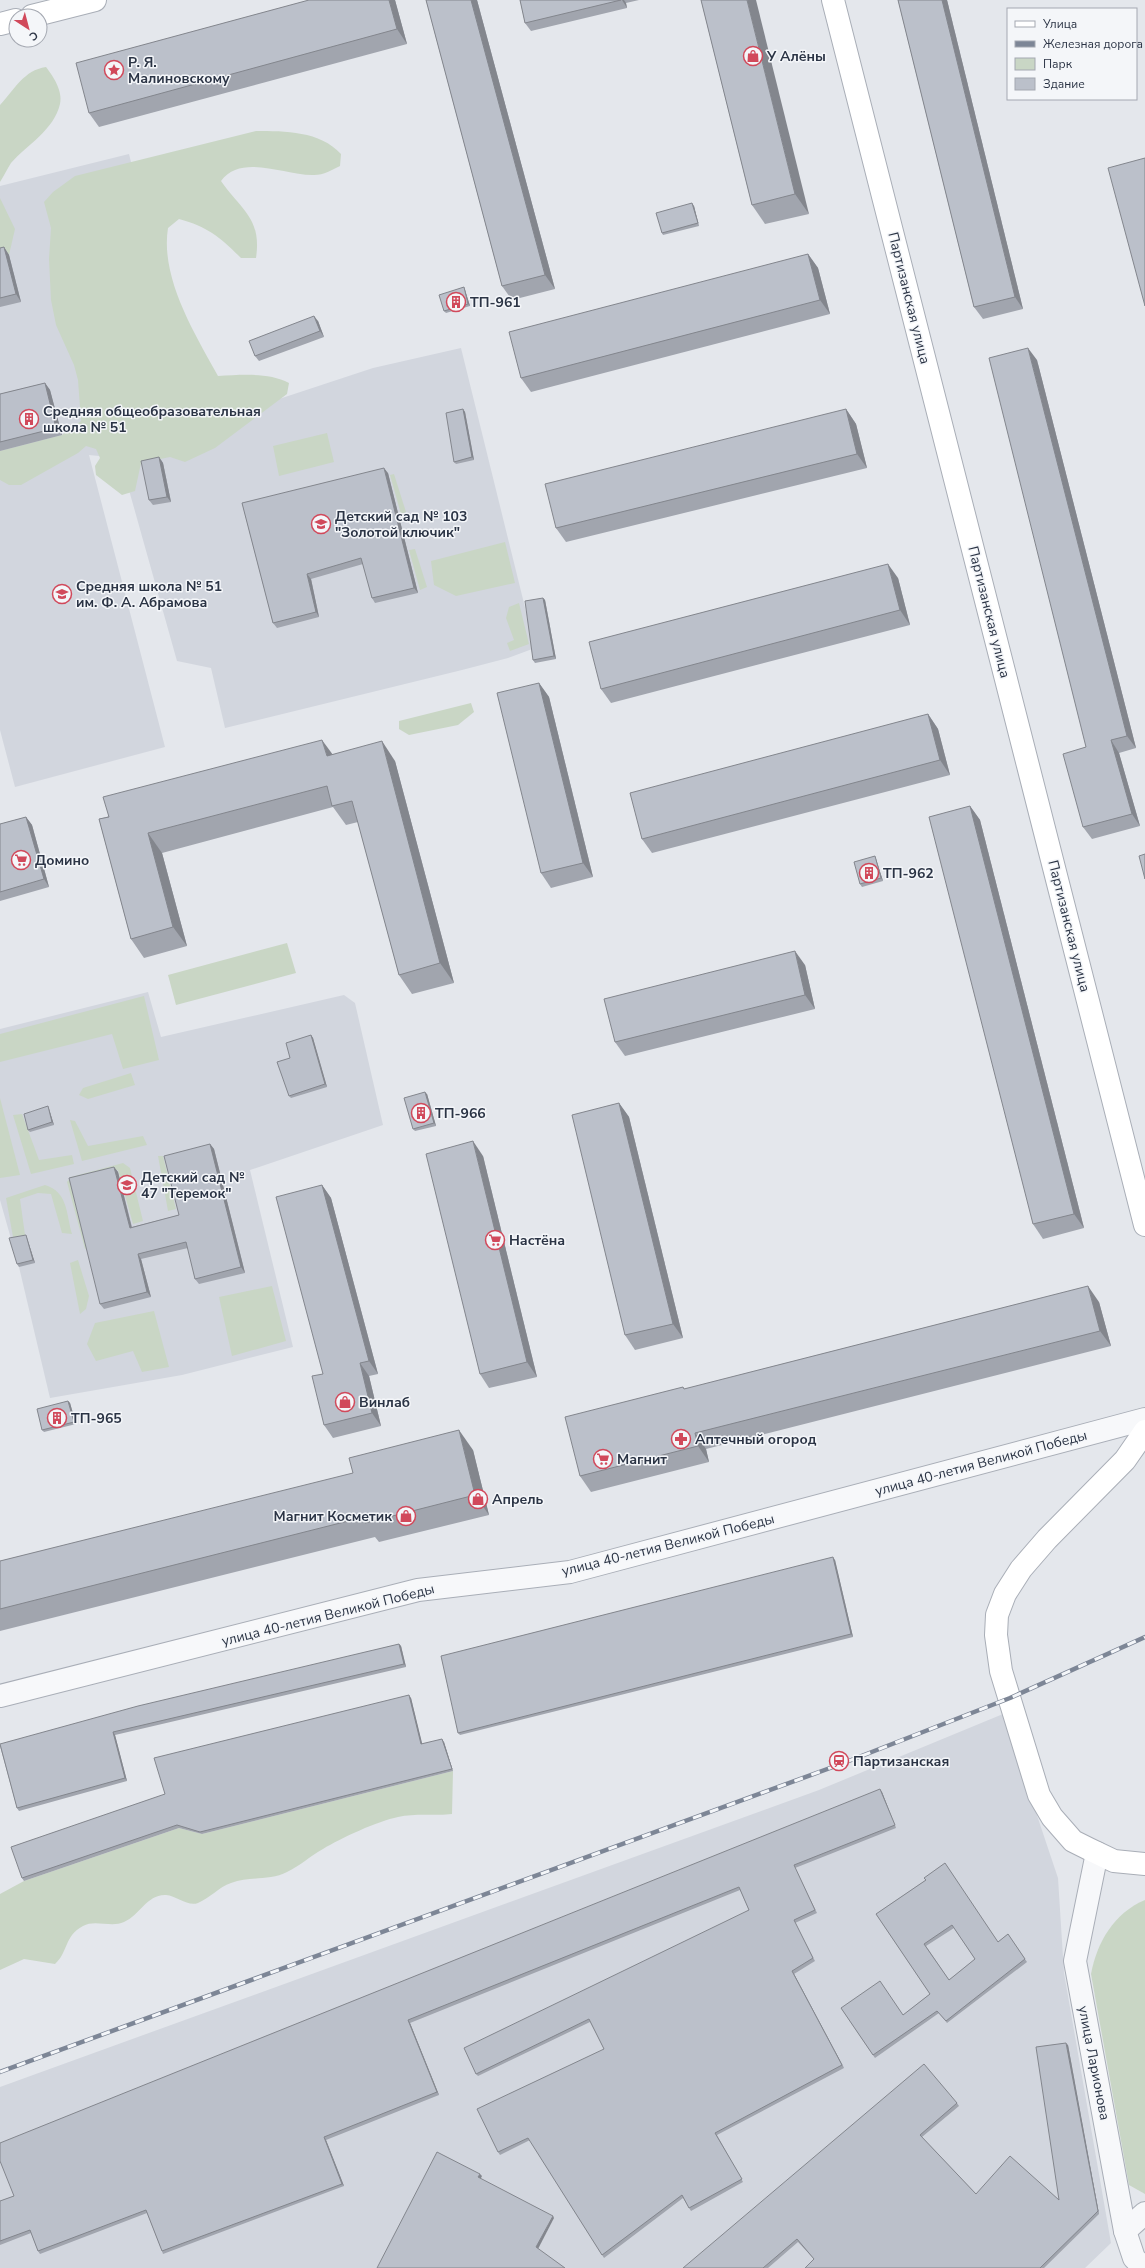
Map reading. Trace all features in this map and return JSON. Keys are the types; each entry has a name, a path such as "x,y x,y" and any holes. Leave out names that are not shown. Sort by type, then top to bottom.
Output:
{"street":[{"path":"48,12 95,0"},
{"name":"Партизанская улица","path":"833,0 1145,1225"},
{"name":"улица 40-летия Великой Победы","path":"0,1696 418,1590 570,1572 1145,1419"},
{"path":"1145,1432 1126,1460 1047,1539 1021,1569 1004,1594 997,1615 996,1635 1001,1671 1039,1795 1052,1817 1073,1841 1114,1860 1145,1864"},
{"name":"улица Ларионова","path":"1097,1853 1075,1961 1125,2230 1134,2258 1144,2268"},
{"path":"1125,2230 1145,2213"}],"shaded area":[{"path":"129,154 197,426 373,368 461,348 535,648 508,658 462,670 225,728 211,668 177,661 120,458 89,455 165,747 15,787 0,730 0,186"},
{"name":"Детский сад № 47 \"Теремок\"","path":"148,992 161,1037 344,995 355,1003 383,1125 250,1170 293,1347 182,1375 50,1398 19,1267 0,1200 0,1029"},
{"path":"1003,1714 1058,1878 1064,1973 1111,2243 1085,2268 0,2268 0,2087 819,1790"}],"green space":[{"path":"46,67 59,89 61,99 57,113 46,129 11,163 0,182 0,105 25,76 38,69"},
{"path":"256,131 290,132 313,137 323,141 333,146 341,154 340,166 331,171 318,175 252,167 240,168 230,173 221,181 248,215 253,224 257,244 256,258 241,258 227,244 206,229 179,219 168,228 167,247 169,266 181,305 218,376 254,375 272,377 289,383 287,394 215,448 185,462 170,457 141,463 135,491 122,495 96,475 95,466 100,458 96,449 86,446 78,453 21,485 9,485 0,480 0,451 62,435 81,421 78,380 74,365 56,325 51,300 49,259 51,228 44,202 53,192 75,176"},
{"path":"0,198 15,229 9,255 0,257"},
{"path":"327,433 334,462 279,476 273,446"},
{"path":"394,474 406,512 401,514 390,475"},
{"path":"505,542 515,583 456,596 434,585 431,561"},
{"path":"415,549 427,587 420,590 409,550"},
{"path":"519,603 529,644 510,651 507,643 514,640 506,618 509,607"},
{"path":"471,703 474,712 458,725 409,735 399,729 399,721"},
{"path":"287,943 296,973 176,1005 168,975"},
{"path":"144,996 159,1060 123,1069 112,1034 0,1062 0,1034"},
{"path":"131,1073 135,1085 88,1099 79,1095 83,1088"},
{"path":"0,1098 20,1175 0,1178"},
{"path":"22,1114 39,1160 72,1155 74,1164 31,1174 13,1115"},
{"path":"70,1120 75,1121 88,1146 143,1136 147,1145 82,1161"},
{"path":"158,1156 163,1156 176,1209 168,1211"},
{"path":"123,1163 130,1168 143,1221 133,1224 118,1170 71,1182 88,1248 85,1249 67,1182 71,1177"},
{"path":"45,1185 53,1188 62,1198 67,1211 72,1234 62,1233 51,1194 38,1193 20,1199 25,1235 13,1237 6,1198"},
{"path":"78,1260 89,1296 86,1309 80,1314 70,1263"},
{"path":"272,1286 286,1341 232,1356 219,1297"},
{"path":"154,1311 169,1367 142,1372 133,1351 96,1361 87,1344 95,1323"},
{"path":"453,1771 452,1814 404,1816 380,1822 349,1835 318,1852 287,1872 274,1877 231,1883 222,1887 198,1903 190,1904 170,1896 159,1896 149,1901 130,1919 119,1924 93,1923 83,1926 72,1935 62,1955 55,1964 24,1959 0,1970 0,1894 24,1881 179,1828 202,1834"},
{"path":"1145,1900 1145,2194 1129,2185 1091,1974 1098,1951 1109,1930 1124,1913"}],"building":[{"path":"309,0 389,0 397,29 89,113 76,63"},
{"path":"426,0 471,0 545,275 502,286"},
{"path":"520,0 621,0 525,23"},
{"path":"701,0 747,0 795,194 752,205"},
{"path":"898,0 942,0 1015,297 974,307"},
{"path":"1145,158 1145,306 1108,168"},
{"path":"692,203 698,223 662,233 656,213"},
{"path":"4,247 16,294 0,298 0,248"},
{"path":"808,254 820,300 521,378 509,332"},
{"name":"ТП-961","path":"464,287 468,304 444,311 439,295"},
{"path":"314,316 320,331 255,356 249,341"},
{"path":"1028,348 1127,736 1111,740 1132,814 1083,827 1063,754 1086,747 989,358"},
{"name":"Средняя общеобразовательная школа № 51","path":"45,383 56,428 0,442 0,394"},
{"path":"463,409 472,457 454,462 446,413"},
{"path":"846,409 857,454 556,528 545,484"},
{"path":"159,457 167,497 149,500 141,461"},
{"path":"384,468 414,588 372,598 361,558 307,574 316,612 273,623 242,503"},
{"path":"888,564 900,610 601,689 589,642"},
{"path":"543,598 554,656 533,660 525,601"},
{"path":"539,683 583,863 541,873 497,693"},
{"path":"928,714 940,760 642,839 630,793"},
{"path":"322,740 327,756 382,741 440,963 399,975 352,801 332,806 327,786 148,833 173,927 131,939 99,819 109,817 103,797"},
{"path":"970,806 1074,1214 1033,1224 929,817"},
{"name":"Домино","path":"26,817 44,879 0,892 0,824"},
{"path":"1145,854 1145,879 1139,856"},
{"name":"ТП-962","path":"875,856 881,878 860,884 854,862"},
{"path":"795,951 805,995 615,1042 604,999"},
{"path":"311,1035 325,1084 289,1096 277,1062 290,1058 286,1043"},
{"name":"ТП-966","path":"425,1092 434,1123 413,1129 404,1098"},
{"path":"619,1103 673,1324 625,1335 572,1115"},
{"path":"48,1106 52,1122 28,1130 24,1114"},
{"path":"473,1141 527,1362 480,1374 426,1154"},
{"path":"210,1144 241,1267 195,1279 186,1242 138,1254 147,1292 100,1304 69,1178 114,1167 130,1228 179,1215 164,1156"},
{"path":"322,1185 369,1361 360,1363 372,1413 324,1425 312,1376 323,1374 276,1197"},
{"path":"26,1235 33,1260 17,1264 9,1238"},
{"path":"1088,1286 1100,1331 695,1433 698,1446 580,1476 565,1417 683,1387 684,1389"},
{"name":"ТП-965","path":"68,1401 74,1422 42,1430 37,1409"},
{"path":"459,1430 475,1495 365,1523 364,1517 0,1609 0,1561 353,1473 349,1458"},
{"path":"833,1557 851,1634 458,1733 441,1656"},
{"path":"399,1644 404,1664 113,1732 125,1778 17,1808 0,1744 138,1706"},
{"path":"409,1695 421,1744 442,1739 452,1769 200,1832 177,1825 22,1878 11,1847 165,1794 154,1758"},
{"path":"880,1789 895,1825 794,1865 815,1910 794,1920 813,1958 792,1971 842,2065 715,2133 742,2179 689,2208 682,2195 602,2255 528,2138 498,2152 477,2109 604,2049 589,2019 476,2074 464,2048 749,1910 739,1887 408,2020 437,2092 324,2137 342,2184 162,2251 146,2210 38,2251 30,2230 0,2241 0,2201 14,2196 0,2161 0,2143"},
{"path":"945,1863 998,1942 1008,1934 1025,1959 946,2021 937,2011 873,2055 841,2008 880,1981 903,2015 930,1994 876,1914 926,1880 924,1878","holes":["952,1925 975,1959 949,1980 924,1944"]},
{"path":"1066,2043 1098,2211 1040,2268 805,2268 814,2259 797,2239 763,2268 683,2268 924,2064 957,2103 920,2135 976,2194 1010,2156 1059,2200 1036,2047"},
{"path":"437,2152 480,2174 478,2177 553,2216 536,2247 565,2268 377,2268"}],"railway":[{"path":"0,2072 841,1764 1010,1698 1145,1637"}],"place":[{"name":"У Алёны","path":"753,56"},
{"name":"Р. Я. Малиновскому","path":"114,70"},
{"name":"ТП-961","path":"456,302"},
{"name":"Средняя общеобразовательная школа № 51","path":"29,419"},
{"name":"Детский сад № 103 \"Золотой ключик\"","path":"321,524"},
{"name":"Средняя школа № 51 им. Ф. А. Абрамова","path":"62,594"},
{"name":"Домино","path":"21,860"},
{"name":"ТП-962","path":"869,873"},
{"name":"ТП-966","path":"421,1113"},
{"name":"Детский сад № 47 \"Теремок\"","path":"127,1185"},
{"name":"Настёна","path":"495,1240"},
{"name":"Винлаб","path":"345,1402"},
{"name":"ТП-965","path":"57,1418"},
{"name":"Аптечный огород","path":"681,1439"},
{"name":"Магнит","path":"603,1459"},
{"name":"Апрель","path":"478,1499"},
{"name":"Магнит Косметик","path":"406,1516"},
{"name":"Партизанская","path":"839,1761"}]}
